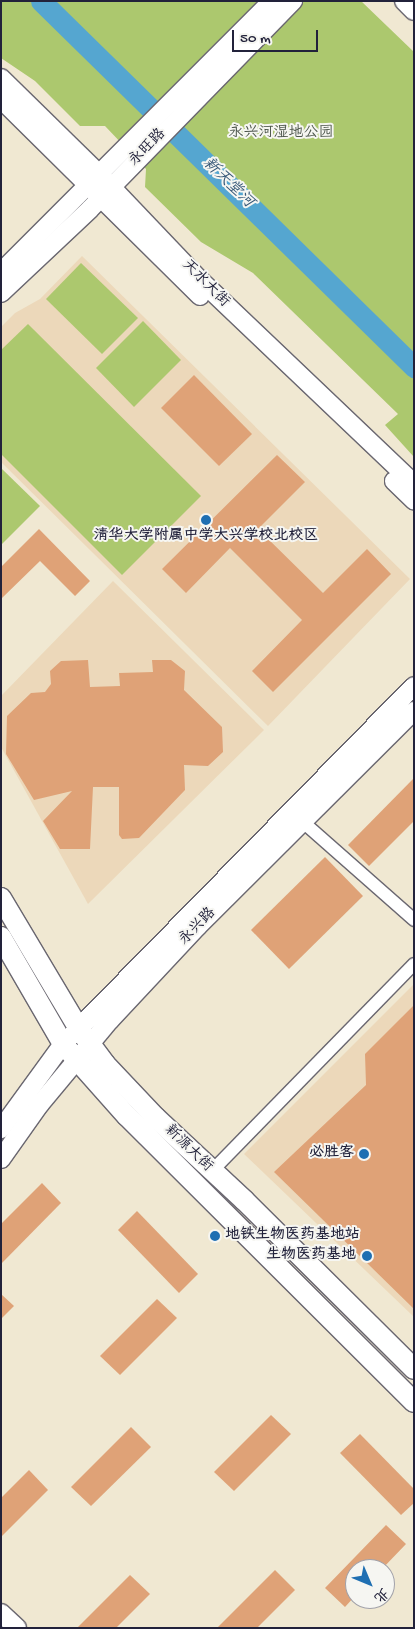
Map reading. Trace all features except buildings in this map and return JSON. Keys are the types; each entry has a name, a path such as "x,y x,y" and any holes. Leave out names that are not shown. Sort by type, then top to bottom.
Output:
{"main road":[{"name":"永旺路","path":"193,91 272,1"},
{"name":"永旺路","path":"1,272 93,179 132,152 193,91 293,1"},
{"path":"404,1 414,11"},
{"name":"天水大街","path":"1,78 105,193 414,500"},
{"name":"天水大街","path":"1,99 93,179"},
{"name":"永旺路","path":"1,293 105,193 132,152"},
{"name":"天水大街","path":"105,193 199,279 414,484"},
{"name":"永兴路","path":"1,1129 77,1044 414,686"},
{"name":"永兴路","path":"1,1159 77,1044 110,1020 198,926 414,711"},
{"name":"新源大街","path":"1,898 77,1044 244,1200 414,1369"},
{"name":"新源大街","path":"1,937 126,1116 414,1402"},
{"path":"1,1612 17,1628"}],"street":[{"path":"303,822 414,920"},
{"path":"212,1171 414,964"}],"shaded area":[{"name":"清华大学附属中学大兴学校北校区","path":"82,256 410,579 268,726 1,462 1,327 15,313 40,299"},
{"path":"113,581 264,730 88,904 1,747 1,696"},
{"path":"414,984 414,1317 244,1154"}],"green space":[{"name":"永兴河湿地公园","path":"1,1 361,1 414,52 414,457 385,425 398,414 253,273 201,242 145,187 146,169 105,126 80,126 35,81 1,58"},
{"path":"81,263 138,318 102,354 46,299"},
{"path":"143,321 181,360 134,407 96,368"},
{"path":"28,324 201,496 122,575 1,454 1,350"},
{"path":"1,468 40,506 1,545"}],"waterway":[{"name":"新天堂河","path":"41,1 414,367"}],"place":[{"name":"清华大学附属中学大兴学校北校区","path":"206,520"},
{"name":"必胜客","path":"364,1154"},
{"name":"地铁生物医药基地站","path":"215,1236"},
{"name":"生物医药基地","path":"367,1256"}]}
